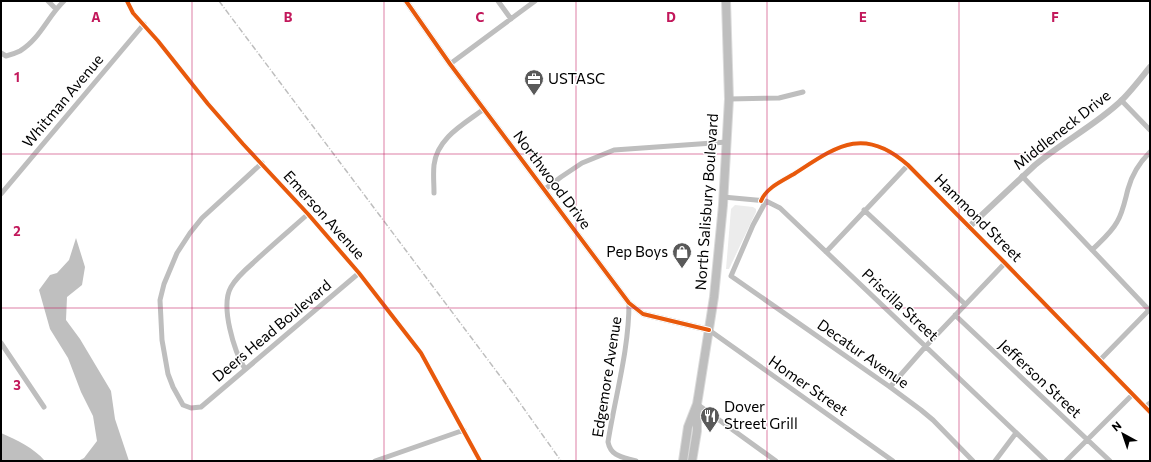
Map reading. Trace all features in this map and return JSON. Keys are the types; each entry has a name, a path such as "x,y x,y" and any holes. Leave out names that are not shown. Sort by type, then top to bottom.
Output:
{"main road":[{"name":"North Salisbury Boulevard","path":"692,461 697,431 697,404 716,283 723,197 728,99 726,1"},
{"name":"North Salisbury Boulevard","path":"683,461 688,428 697,404"}],"street":[{"path":"48,1 56,9"},
{"path":"3,55 20,51 36,38 56,9 64,1"},
{"name":"Emerson Avenue","path":"128,1 133,13 144,24 208,104 308,214 359,273 421,353 480,461"},
{"name":"Northwood Drive","path":"406,1 450,64 629,303 637,311 652,318 709,330"},
{"path":"498,1 511,19"},
{"path":"450,64 535,1"},
{"name":"Whitman Avenue","path":"1,194 144,24"},
{"name":"Middleneck Drive","path":"969,227 1022,176 1046,156 1098,119 1121,100 1150,67"},
{"path":"728,99 779,98 803,92"},
{"path":"1121,100 1150,130"},
{"path":"434,192 434,165 437,152 442,143 448,136 484,109"},
{"path":"544,189 582,163 614,150 727,142"},
{"name":"Hammond Street","path":"731,276 767,191 826,153 844,145 854,143 877,146 898,156 908,165 1005,262 1150,412"},
{"path":"1092,250 1108,235 1117,222 1125,202 1133,174 1141,161 1150,152"},
{"name":"Deers Head Boulevard","path":"262,163 202,218 190,233 178,253 164,284 160,300 162,340 168,374 173,387 183,404 191,408 201,407 359,273"},
{"path":"826,252 908,165"},
{"path":"1022,176 1150,309 1100,360"},
{"name":"Priscilla Street","path":"723,197 763,201 780,208 1046,461"},
{"path":"864,210 965,304"},
{"path":"245,369 238,358 230,331 228,295 231,287 246,268 308,214"},
{"path":"890,387 926,346 1005,262"},
{"name":"Decatur Avenue","path":"731,276 890,387 933,420 973,461"},
{"name":"Edgemore Avenue","path":"629,303 629,316 622,366 608,442 609,449 617,455 636,461"},
{"name":"Jefferson Street","path":"955,315 1110,461"},
{"name":"Homer Street","path":"709,330 893,461"},
{"path":"1,343 44,407"},
{"path":"1066,461 1133,394"},
{"path":"1146,407 1150,403"},
{"path":"697,404 776,461"},
{"path":"375,461 464,430"},
{"path":"995,461 1016,433"}],"shaded area":[{"path":"735,205 753,207 756,209 756,212 729,269 726,269 731,209"},
{"path":"76,238 85,267 82,285 67,297 66,320 80,339 111,391 115,419 129,461 78,461 84,458 97,441 93,416 81,392 68,358 50,329 39,290 50,275 57,273 69,260"},
{"path":"1,433 30,448 45,461 1,461"}],"railway":[{"path":"219,1 515,396 561,461"}],"cycle path":[{"path":"127,1 133,13 158,41 208,104 308,214 359,273 421,353 480,461"},
{"path":"406,1 450,64 629,303 643,314 709,330"},
{"path":"761,201 763,196 775,185 823,156 850,144 863,143 877,146 892,153 908,165 1150,412"}],"place":[{"name":"USTASC","path":"534,96"},
{"name":"Pep Boys","path":"682,269"},
{"name":"Dover Street Grill","path":"710,433"}]}
